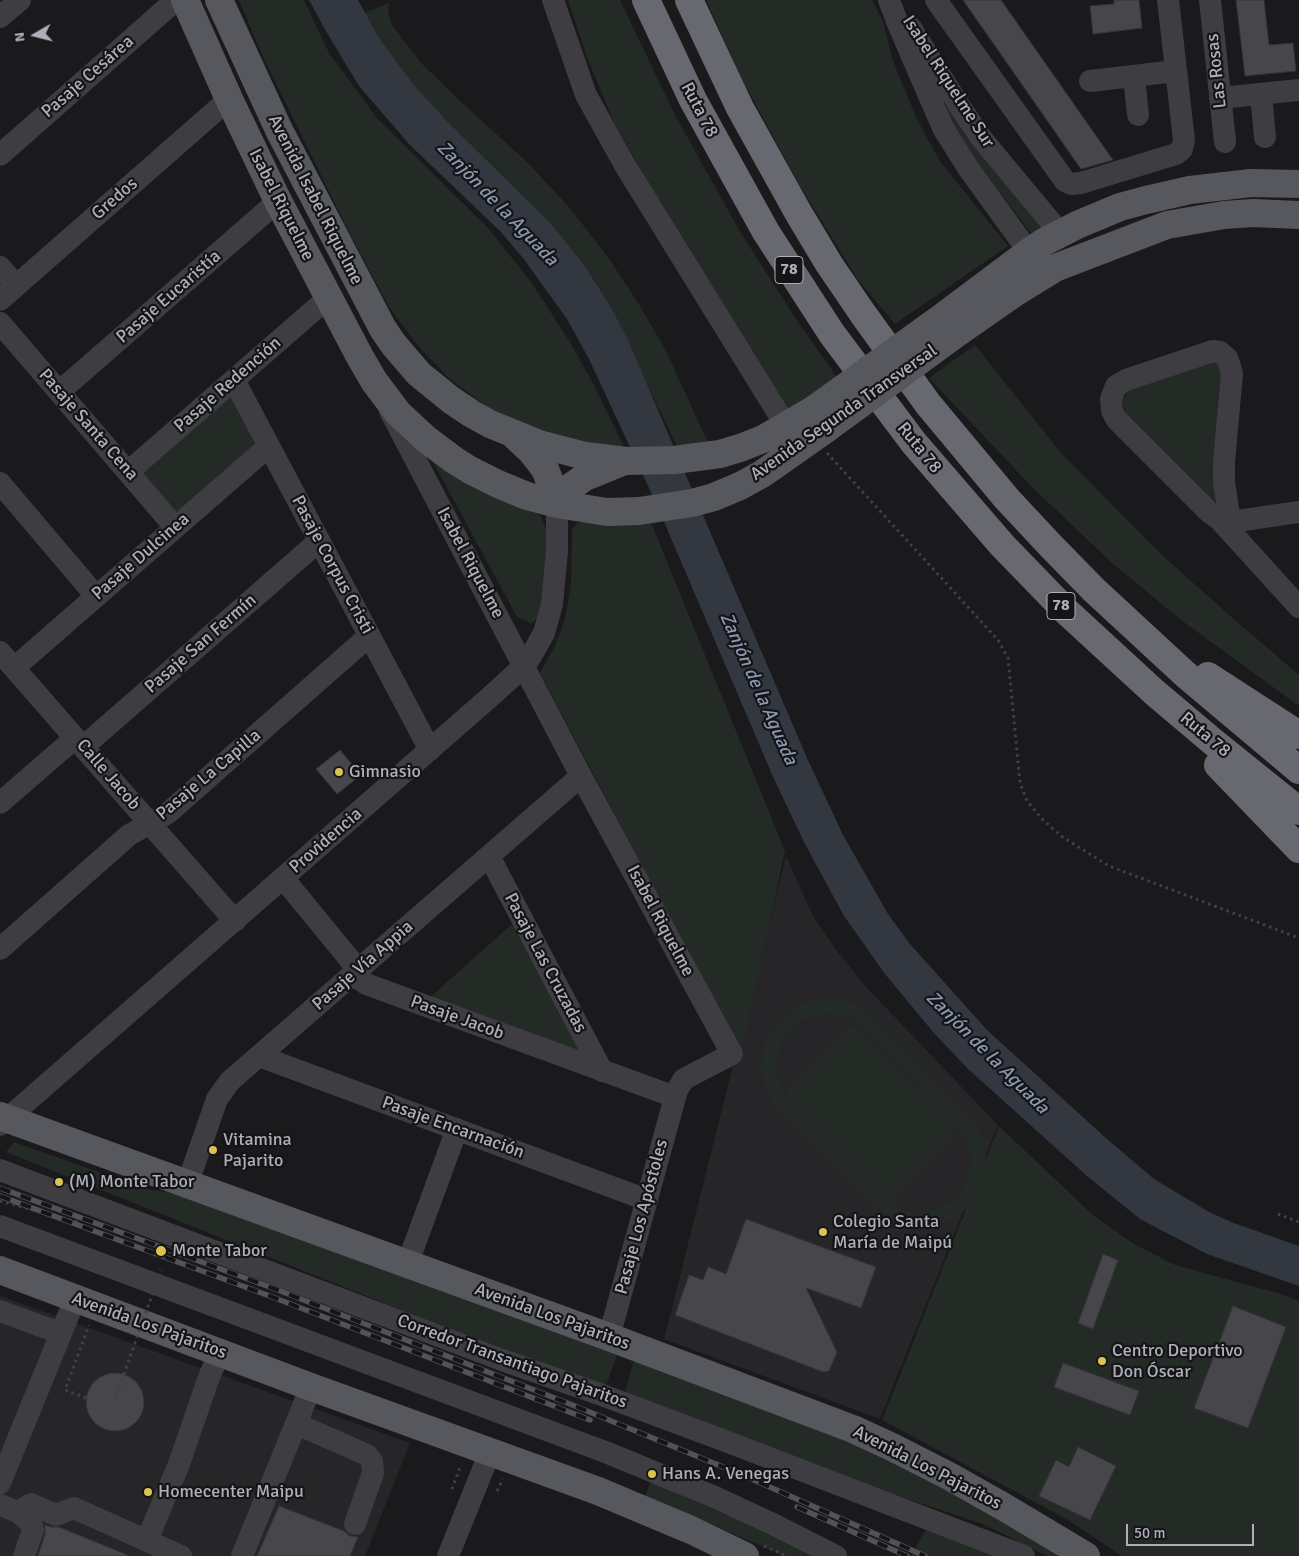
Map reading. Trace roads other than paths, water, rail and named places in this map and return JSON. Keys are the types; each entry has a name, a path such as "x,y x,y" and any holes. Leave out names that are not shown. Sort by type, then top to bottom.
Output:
{"highway":[{"name":"Ruta 78","path":"646,0 693,100 766,232 832,334 872,389 943,478 1002,545 1066,612 1154,692 1299,811"},
{"name":"Ruta 78","path":"689,0 736,100 773,170 829,264 895,360 928,404 1007,499 1069,564 1141,634 1219,704 1299,770"},
{"path":"1141,634 1299,735"},
{"path":"1154,692 1196,741 1299,849"}],"main road":[{"name":"Isabel Riquelme","path":"185,0 229,99 278,201 374,381"},
{"name":"Avenida Isabel Riquelme","path":"219,0 279,130 373,312 394,345 419,374 433,386"},
{"name":"Avenida Segunda Transversal","path":"374,381 398,413 426,439 470,470 498,484 557,504 607,512 639,511 668,507 714,497 762,474 952,323 1029,252 1060,233 1120,207 1172,194 1251,184 1299,184"},
{"name":"Avenida Segunda Transversal","path":"952,323 1016,292 1055,268 1166,225 1253,213 1299,215"},
{"path":"1029,252 1073,260"},
{"name":"Avenida Segunda Transversal","path":"433,386 472,414 513,434 566,452 603,459 625,461 674,460 702,457 740,448 763,439 786,426 821,429"},
{"path":"513,434 531,450 545,469 557,504"},
{"path":"557,504 572,486 585,477 625,461"},
{"name":"Avenida Los Pajaritos","path":"2,1122 187,1185 609,1337 813,1413 892,1447 996,1502 1086,1556"},
{"name":"Avenida Los Pajaritos","path":"0,1270 311,1387 498,1462 629,1504 745,1556"}],"street":[{"path":"0,17 20,0"},
{"name":"Pasaje Cesárea","path":"0,155 176,0"},
{"path":"553,0 586,94 626,167 786,426"},
{"name":"Isabel Riquelme Sur","path":"889,0 930,100 947,135 968,168 1029,252"},
{"name":"Isabel Riquelme Sur","path":"894,0 982,139 1060,233"},
{"path":"936,0 1064,181 1071,184 1081,183 1176,154 1182,149 1184,140 1168,0"},
{"name":"Las Rosas","path":"1210,0 1225,142"},
{"path":"1090,82 1176,71"},
{"path":"1134,76 1138,115"},
{"path":"1220,98 1299,90"},
{"path":"1261,94 1265,137"},
{"name":"Gredos","path":"8,292 229,99"},
{"name":"Pasaje Eucaristía","path":"59,392 278,201"},
{"path":"0,267 8,292"},
{"name":"Pasaje Redención","path":"128,472 329,297"},
{"name":"Pasaje Santa Cena","path":"0,323 176,527"},
{"path":"1225,520 1224,462 1232,374 1227,358 1220,352 1213,351 1126,380 1116,386 1111,400 1112,411 1117,420 1209,512 1225,520 1299,607"},
{"name":"Pasaje Corpus Cristi","path":"234,380 430,750"},
{"name":"Isabel Riquelme","path":"374,381 581,776 732,1054 684,1079 675,1097"},
{"name":"Pasaje Dulcinea","path":"7,660 96,596 269,446"},
{"path":"0,483 96,596"},
{"name":"Providencia","path":"2,1122 524,666 544,633 552,604 557,551 557,504"},
{"path":"1225,520 1299,512"},
{"name":"Pasaje San Fermín","path":"0,803 79,743 319,541"},
{"name":"Pasaje La Capilla","path":"0,949 129,836 168,813 369,636"},
{"name":"Calle Jacob","path":"7,660 235,920"},
{"name":"Pasaje Vía Appia","path":"187,1185 220,1093 230,1080 581,776"},
{"name":"Pasaje Las Cruzadas","path":"489,856 602,1071"},
{"name":"Pasaje Jacob","path":"283,878 351,961 360,979 372,988 675,1097"},
{"name":"Pasaje Encarnación","path":"259,1056 647,1200"},
{"name":"Pasaje Los Apóstoles","path":"609,1337 675,1097"},
{"path":"407,1264 456,1129"},
{"name":"Corredor Transantiago Pajaritos","path":"0,1170 502,1360 602,1394 1024,1556"},
{"path":"0,1226 608,1453 726,1502 836,1556"},
{"path":"2,1475 75,1299"},
{"path":"0,1311 60,1333"},
{"path":"147,1540 179,1464 209,1377 220,1352"},
{"path":"242,1556 311,1387"},
{"path":"297,1424 367,1455 372,1461 373,1473 355,1524"},
{"path":"448,1556 498,1462"},
{"path":"9,1509 31,1504 56,1515 74,1508 182,1556"},
{"path":"9,1509 31,1523 33,1530 24,1556"}],"water":[{"name":"Zanjón de la Aguada","path":"309,0 358,0 379,38 414,85 447,121 553,226 584,265 610,305 628,340 807,758 843,835 888,914 910,944 987,1030 1154,1179 1209,1212 1231,1222 1299,1246 1299,1286 1207,1254 1140,1219 1087,1176 967,1068 934,1033 885,974 844,916 805,844 774,779 656,503 589,359 567,319 523,258 501,232 410,145 359,86"}],"railway":[{"path":"0,1188 278,1290 570,1404 745,1476 925,1556"},
{"path":"0,1196 275,1298 590,1420"},
{"path":"797,1507 907,1556"}],"place":[{"name":"Gimnasio","path":"339,772"},
{"name":"Vitamina Pajarito","path":"213,1150"},
{"name":"(M) Monte Tabor","path":"59,1182"},
{"name":"Colegio Santa María de Maipú","path":"823,1232"},
{"name":"Monte Tabor","path":"161,1251"},
{"name":"Centro Deportivo Don Óscar","path":"1102,1361"},
{"name":"Hans A. Venegas","path":"652,1474"},
{"name":"Homecenter Maipu","path":"148,1492"}]}
